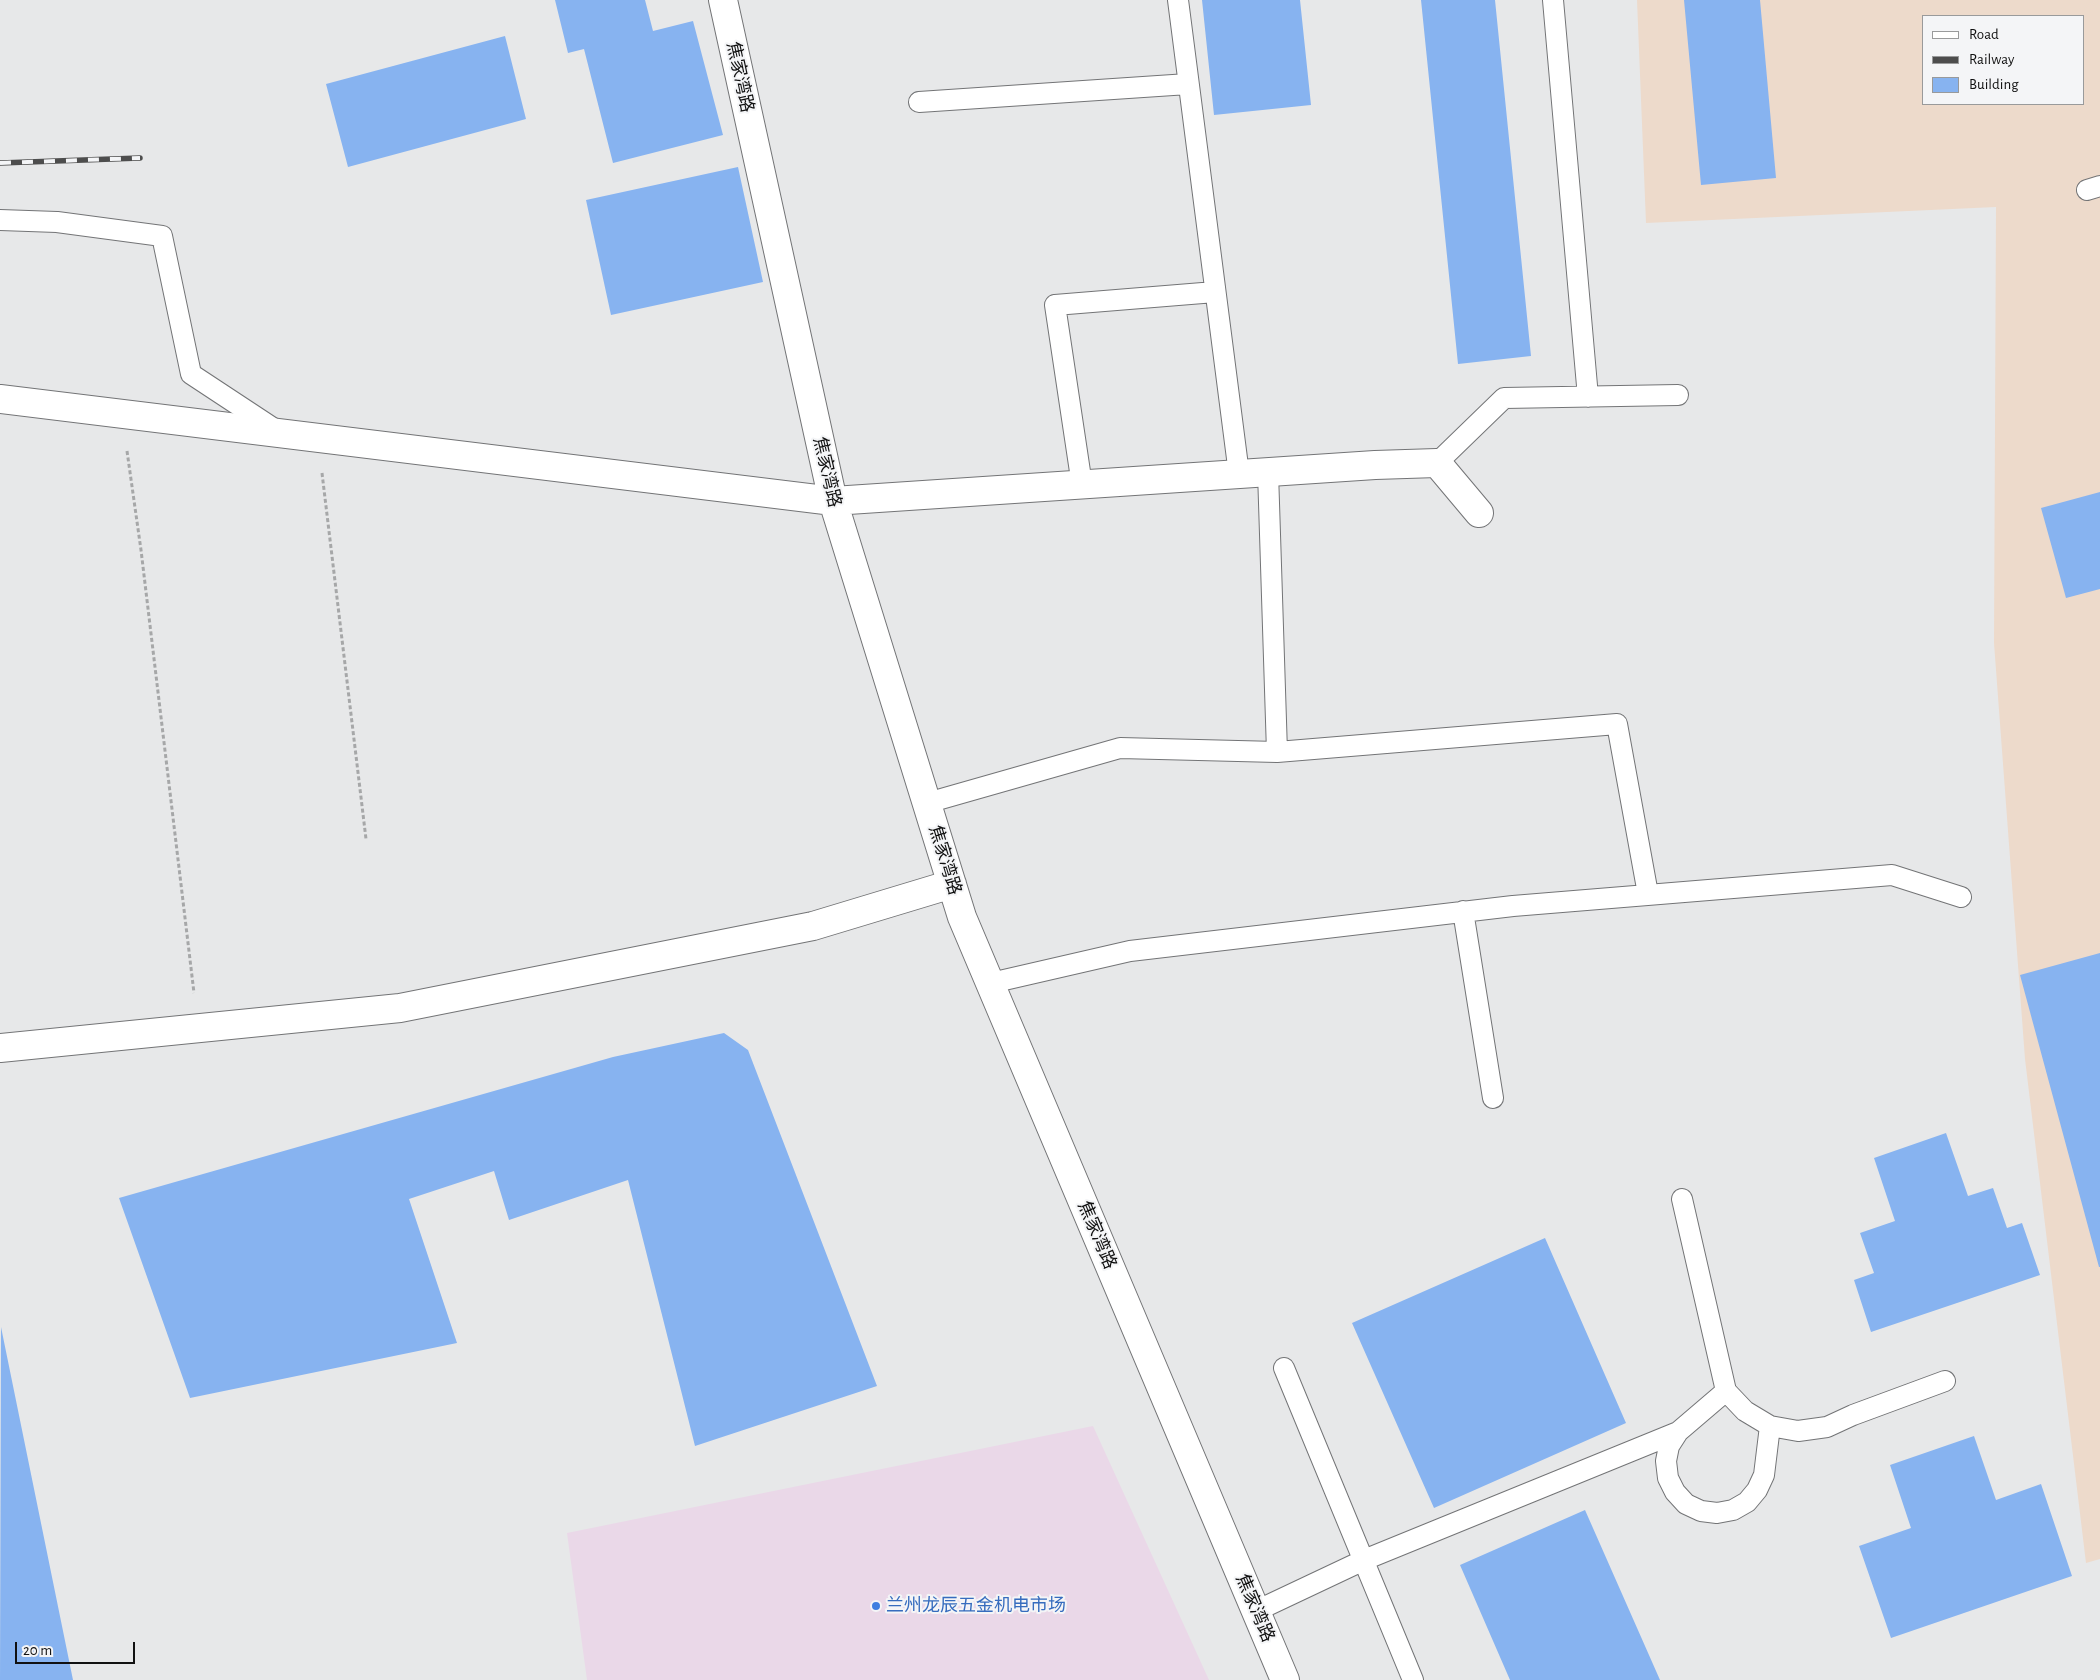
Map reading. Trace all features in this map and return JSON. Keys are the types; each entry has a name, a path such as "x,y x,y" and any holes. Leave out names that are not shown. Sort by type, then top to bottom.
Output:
{"street":[{"name":"焦家湾路","path":"723,0 833,501 962,917 1286,1680"},
{"path":"0,399 833,501 1375,465 1437,463 1479,513"},
{"path":"0,1048 400,1008 813,926 952,884"}],"lane":[{"path":"1178,0 1239,474"},
{"path":"1553,0 1588,397"},
{"path":"919,102 1188,84"},
{"path":"0,220 56,222 162,236 191,374 281,433"},
{"path":"1082,484 1055,305 1215,292"},
{"path":"1437,463 1504,398 1678,395"},
{"path":"1268,472 1276,752"},
{"path":"927,803 1120,748 1276,752 1618,724 1648,894"},
{"path":"991,982 1130,950 1463,911 1648,894 1892,875 1962,897"},
{"path":"1463,911 1493,1098"},
{"path":"1682,1199 1726,1391 1745,1411 1770,1426 1798,1431 1827,1427 1853,1415 1944,1382"},
{"path":"1284,1368 1413,1680"},
{"path":"1256,1611 1364,1560 1678,1432 1726,1391"},
{"path":"1678,1432 1670,1446 1666,1461 1668,1478 1675,1492 1686,1504 1701,1511 1716,1513 1733,1510 1747,1502 1758,1490 1764,1475 1770,1426"}],"path":[{"path":"121,413 141,550 198,1028"},
{"path":"318,438 366,840"}],"shaded area":[{"path":"1637,0 2100,0 2100,1559 2086,1563 2025,1059 1994,643 1996,207 1646,223"},
{"name":"兰州龙辰五金机电市场","path":"1093,1426 1209,1680 587,1680 567,1533"}],"building":[{"path":"555,0 645,0 653,31 693,21 723,135 613,163 584,49 568,53"},
{"path":"1202,0 1300,0 1311,105 1214,115"},
{"path":"1421,0 1495,0 1531,356 1458,364"},
{"path":"1684,0 1760,0 1776,178 1701,185"},
{"path":"505,36 526,119 348,167 326,84"},
{"path":"738,167 763,282 611,315 586,200"},
{"path":"2100,492 2100,589 2066,598 2041,508"},
{"path":"2100,953 2100,1267 2099,1267 2020,975"},
{"path":"724,1033 748,1050 877,1386 695,1446 628,1180 509,1220 494,1171 409,1199 457,1343 190,1398 119,1198 613,1057"},
{"path":"1946,1133 1968,1196 1993,1188 2007,1228 2022,1223 2040,1275 1871,1332 1854,1280 1874,1273 1860,1233 1895,1221 1874,1158"},
{"path":"1545,1238 1626,1423 1434,1508 1352,1323"},
{"path":"1,1327 73,1680 0,1680"},
{"path":"1974,1436 1996,1500 2041,1484 2072,1576 1891,1638 1859,1546 1911,1528 1890,1465"},
{"path":"1585,1510 1660,1680 1510,1680 1460,1565"}],"railway":[{"path":"0,163 140,158"}],"place":[{"name":"兰州龙辰五金机电市场","path":"876,1606"}]}
